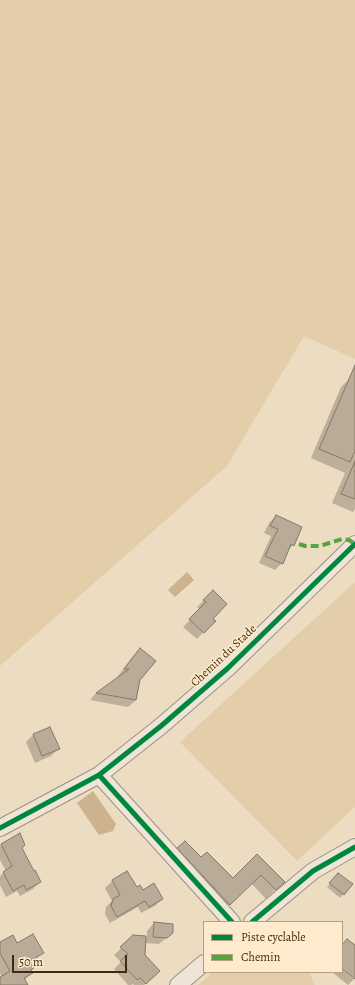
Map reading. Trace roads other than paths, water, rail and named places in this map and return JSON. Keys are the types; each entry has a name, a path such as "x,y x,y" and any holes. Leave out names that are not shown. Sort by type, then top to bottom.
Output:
{"street":[{"name":"Chemin du Stade","path":"0,828 100,775 161,726 228,668 355,544"},
{"path":"100,775 231,921"},
{"path":"253,921 313,871 355,847"},
{"path":"178,985 203,964"}]}
